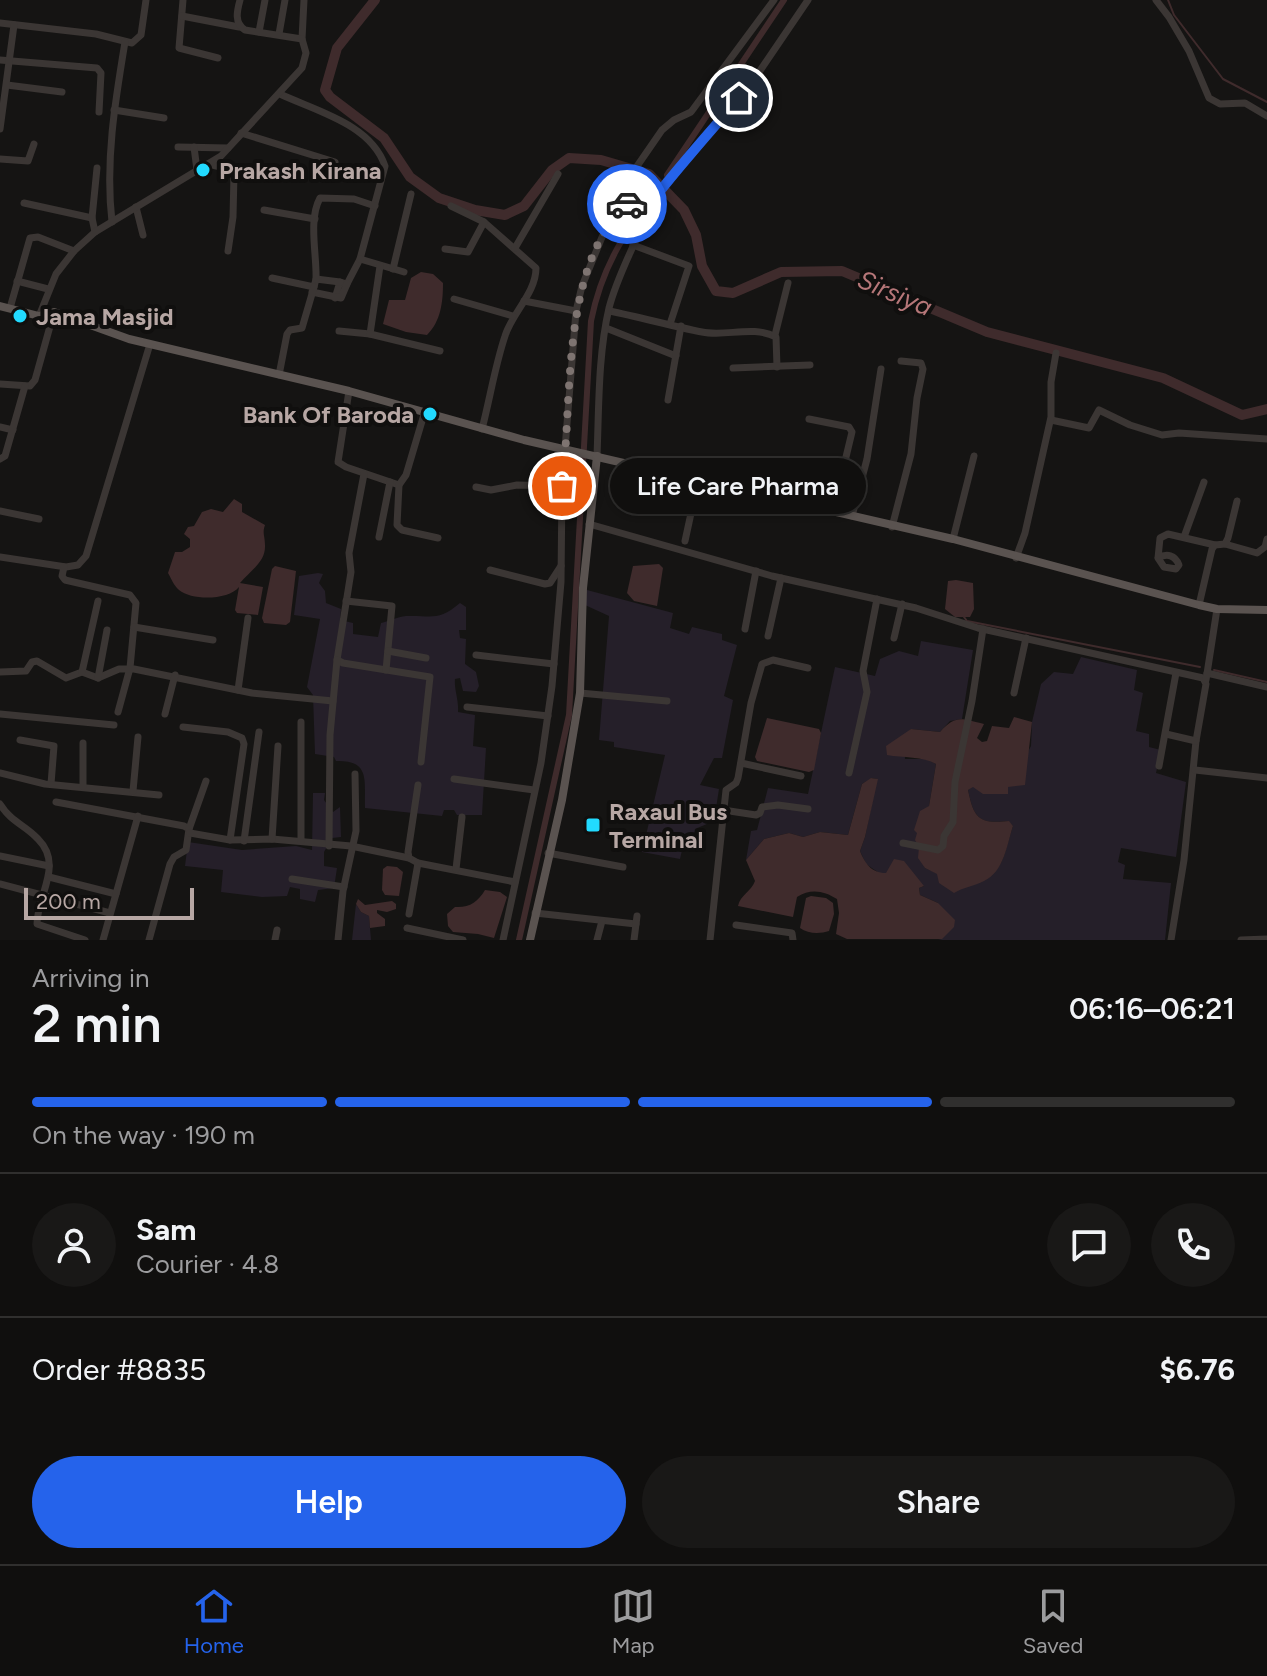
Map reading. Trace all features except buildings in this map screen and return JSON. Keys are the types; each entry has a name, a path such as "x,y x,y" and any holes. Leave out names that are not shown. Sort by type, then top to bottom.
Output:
{"main road":[{"path":"0,306 39,316 54,312 150,344 349,391 482,429 953,539 1199,605 1217,609 1267,610"},
{"path":"530,940 562,800 580,693 593,455"}],"street":[{"path":"0,23 96,34 132,43 141,35 146,0"},
{"path":"183,0 179,48 218,58"},
{"path":"239,27 240,0"},
{"path":"259,32 265,0"},
{"path":"279,34 285,0"},
{"path":"39,316 48,289 74,251 95,232 208,164 228,148 302,68 306,53 302,39 304,0"},
{"path":"503,940 548,716 562,565 562,486 572,449 576,311 613,201 662,130 691,112 774,0"},
{"path":"593,455 609,311 623,266 651,198 690,157 755,78 808,0"},
{"path":"1156,0 1177,29 1209,98 1220,104 1245,103 1267,116"},
{"path":"182,16 302,39"},
{"path":"0,129 14,25"},
{"path":"112,222 108,184 114,110 125,42"},
{"path":"0,60 97,68 101,73 99,112"},
{"path":"7,85 62,92"},
{"path":"280,94 352,126 381,154 385,166 360,259 344,283 343,296 335,298 314,286"},
{"path":"114,110 164,118"},
{"path":"241,133 335,162"},
{"path":"0,159 28,161 34,144"},
{"path":"178,147 228,148"},
{"path":"194,147 197,170"},
{"path":"208,164 229,169 234,174 228,251"},
{"path":"95,232 92,218 97,168"},
{"path":"515,248 558,174"},
{"path":"393,269 411,194"},
{"path":"279,375 287,334 290,330 302,328 314,286 316,203 322,197 358,200 375,206"},
{"path":"607,225 635,197 651,198"},
{"path":"24,203 92,218"},
{"path":"451,206 484,222 536,268 536,276 505,336 482,429"},
{"path":"136,207 143,235"},
{"path":"264,210 315,219"},
{"path":"445,249 468,252 484,222"},
{"path":"10,308 32,237 74,251"},
{"path":"633,245 689,266 670,324"},
{"path":"360,259 404,272"},
{"path":"370,334 380,266"},
{"path":"272,278 314,286 344,283"},
{"path":"17,281 48,289"},
{"path":"777,367 775,335 788,283"},
{"path":"454,299 513,316"},
{"path":"524,301 576,311"},
{"path":"609,311 708,333 747,331 775,335"},
{"path":"0,384 30,386 35,380 54,312"},
{"path":"668,400 681,326"},
{"path":"606,328 676,356"},
{"path":"339,331 370,334 440,351"},
{"path":"0,557 64,567 78,565 86,556 150,344"},
{"path":"1016,558 1025,533 1051,420 1051,382 1056,353"},
{"path":"892,527 911,454 923,369 921,363 901,361"},
{"path":"733,368 810,365"},
{"path":"852,516 867,459 881,369"},
{"path":"0,459 5,456 4,446 13,430 25,386"},
{"path":"349,391 338,462 399,485"},
{"path":"1051,420 1089,428 1099,410 1130,425 1162,435 1179,433 1267,439"},
{"path":"425,411 406,475 399,485 398,529 438,538"},
{"path":"809,419 849,427 852,432 833,511"},
{"path":"0,427 13,430"},
{"path":"953,539 974,456"},
{"path":"329,846 333,701 351,570 349,553 364,474"},
{"path":"685,541 698,481"},
{"path":"379,537 390,482"},
{"path":"1184,537 1204,482"},
{"path":"476,487 491,490 517,485 562,486"},
{"path":"1225,544 1237,501"},
{"path":"0,511 39,519"},
{"path":"589,524 781,578 902,604 983,629 1176,673 1267,687"},
{"path":"1158,558 1160,538 1164,535 1215,545 1225,544 1257,553 1265,547 1267,539"},
{"path":"1199,605 1215,545"},
{"path":"490,570 545,584 550,583 562,565"},
{"path":"64,567 62,576 65,580 134,598 130,668 118,712"},
{"path":"745,629 756,571"},
{"path":"768,636 781,578"},
{"path":"849,773 867,692 863,671 877,599"},
{"path":"82,672 98,601"},
{"path":"346,601 392,606 386,670"},
{"path":"894,638 902,604"},
{"path":"1171,940 1195,770 1196,741 1217,609"},
{"path":"238,690 248,618"},
{"path":"134,627 213,640"},
{"path":"903,843 938,850 952,826 955,782 983,629"},
{"path":"98,678 107,630"},
{"path":"1014,693 1026,638"},
{"path":"388,651 426,658"},
{"path":"476,655 554,664"},
{"path":"337,660 431,679 421,762"},
{"path":"710,940 727,788 736,783 751,703 762,664 773,660 808,668"},
{"path":"0,672 26,671 35,661 61,677 82,672 98,678 130,668 238,690 333,701"},
{"path":"1159,766 1176,673"},
{"path":"165,714 175,675"},
{"path":"580,693 667,701"},
{"path":"467,707 548,716"},
{"path":"0,714 114,725"},
{"path":"301,722 301,841"},
{"path":"183,727 228,732 242,738 244,744 230,840"},
{"path":"244,841 259,732"},
{"path":"1166,734 1196,741"},
{"path":"133,791 138,737"},
{"path":"20,740 54,746 51,784"},
{"path":"83,743 83,786"},
{"path":"272,839 278,746"},
{"path":"741,763 801,776"},
{"path":"1195,770 1267,778"},
{"path":"0,773 51,784 159,795"},
{"path":"338,940 344,887 356,831 355,774"},
{"path":"454,779 534,790"},
{"path":"149,940 170,864 174,857 186,850 189,831 206,781"},
{"path":"409,858 418,785"},
{"path":"56,802 138,816 230,840 272,839 351,846 515,882"},
{"path":"0,804 16,824 39,839 48,854 49,877 37,924 85,940"},
{"path":"723,810 756,815 762,807 771,805 808,809"},
{"path":"103,940 138,816"},
{"path":"456,869 462,817"},
{"path":"548,853 623,867"},
{"path":"0,856 49,866"},
{"path":"409,914 418,863"},
{"path":"49,877 116,894"},
{"path":"292,879 344,887"},
{"path":"0,884 110,913"},
{"path":"535,913 602,921 637,920 634,940"},
{"path":"597,940 602,921"},
{"path":"736,925 792,933 793,940"},
{"path":"407,928 463,940"},
{"path":"275,940 277,930"},
{"path":"1245,940 1267,939"}],"shaded area":[{"path":"421,272 433,274 443,283 440,311 432,330 427,335 383,324 389,300 405,300 411,278"},
{"path":"234,499 242,504 242,512 265,525 263,556 240,583 263,587 258,615 237,613 239,587 219,597 192,596 177,588 168,573 175,552 190,547 190,539 184,534 188,527 194,526 202,512 211,509 223,512"},
{"path":"659,564 663,568 657,606 634,601 627,593 633,566"},
{"path":"275,566 296,571 290,622 286,625 264,623 262,618"},
{"path":"323,574 319,583 325,591 326,603 341,609 340,620 353,623 353,634 378,637 381,623 406,616 440,615 460,603 466,607 466,630 459,630 460,638 466,639 465,664 476,672 479,686 476,692 463,691 460,678 455,679 455,687 458,712 475,715 473,746 486,748 482,815 457,815 454,810 444,810 442,816 365,808 365,781 360,768 355,764 336,761 334,757 315,754 313,695 307,687 320,619 294,615 299,576"},
{"path":"948,581 973,583 974,609 970,617 955,617 945,609"},
{"path":"587,590 673,613 670,628 689,634 692,627 722,634 722,640 737,645 724,696 733,700 722,758 714,758 700,785 719,789 714,821 695,829 692,847 683,846 680,859 642,852 665,755 614,747 614,742 599,740 609,616 585,605"},
{"path":"921,641 973,650 962,719 950,721 940,732 911,729 904,736 905,759 927,759 936,764 929,806 917,833 925,868 965,886 995,872 1013,826 1008,821 990,822 979,818 968,790 973,786 1008,794 1008,787 1031,746 1032,722 1041,684 1054,672 1073,674 1081,657 1137,670 1134,690 1143,693 1136,731 1149,734 1149,747 1161,750 1156,773 1186,782 1176,857 1121,848 1118,862 1125,865 1123,879 1171,883 1165,940 938,940 942,939 938,903 920,895 919,888 924,886 879,873 866,864 860,851 877,779 872,778 862,784 848,835 820,832 803,837 789,833 764,839 746,860 751,831 757,830 768,788 808,794 835,667 875,676 880,659 899,651 918,656"},
{"path":"1014,717 1032,722 1025,785 1008,787 1008,794 983,794 973,787 968,790 973,808 980,818 991,822 1009,821 1013,826 1006,849 991,877 954,893 939,883 937,874 925,868 918,858 919,847 915,840 917,833 914,830 920,811 929,806 936,764 919,758 887,755 886,746 911,729 940,732 960,719 984,724 977,738 987,741 992,726 1009,728"},
{"path":"767,718 819,729 821,733 814,770 809,772 757,761 755,757"},
{"path":"871,778 878,779 860,851 869,866 881,873 886,873 894,859 904,861 924,886 919,888 920,895 938,903 955,920 954,927 942,939 847,939 836,934 837,899 817,892 807,892 797,897 793,917 738,906 755,881 746,860 764,839 789,833 803,837 820,832 848,835 862,784"},
{"path":"313,793 325,793 324,800 333,812 340,807 341,837 332,838 324,852 324,866 337,868 334,888 318,890 315,902 300,899 300,889 290,887 287,896 262,897 221,892 223,870 185,866 188,842 242,850 296,846 312,850"},
{"path":"387,866 397,867 403,872 399,896 385,895 382,890 383,869"},
{"path":"485,890 500,892 507,897 494,938 453,932 448,926 447,914 455,907 473,903"},
{"path":"806,898 826,898 833,903 834,914 829,931 814,933 800,928"},
{"path":"358,899 365,905 392,901 396,909 387,912 377,910 385,919 385,926 370,928 369,916 361,912 356,904"},
{"path":"356,904 361,912 369,916 371,940 352,940"}],"waterway":[{"name":"Sirsiya","path":"375,0 337,48 325,90 384,138 410,177 439,198 475,210 505,215 524,206 552,170 569,158 601,160 649,174 684,210 696,235 702,266 716,291 733,293 781,272 842,271 987,332 1163,378 1242,415 1267,409"},
{"path":"667,175 784,0"},
{"path":"1168,0 1174,15 1223,79 1267,102"},
{"path":"519,940 569,715 591,321 601,283 616,250 658,188"},
{"path":"964,617 967,621 1200,667"},
{"path":"1214,670 1267,682"}],"way so far":[{"path":"562,486 576,311 582,286 604,231 627,204"}],"place":[{"name":"Prakash Kirana","path":"203,170"},
{"name":"Jama Masjid","path":"20,316"},
{"name":"Bank Of Baroda","path":"430,414"},
{"name":"Life Care Pharma","path":"562,486"},
{"name":"Raxaul Bus Terminal","path":"593,825"}],"route":[{"path":"627,204 642,195 653,200 679,165 690,157 739,98"}]}
